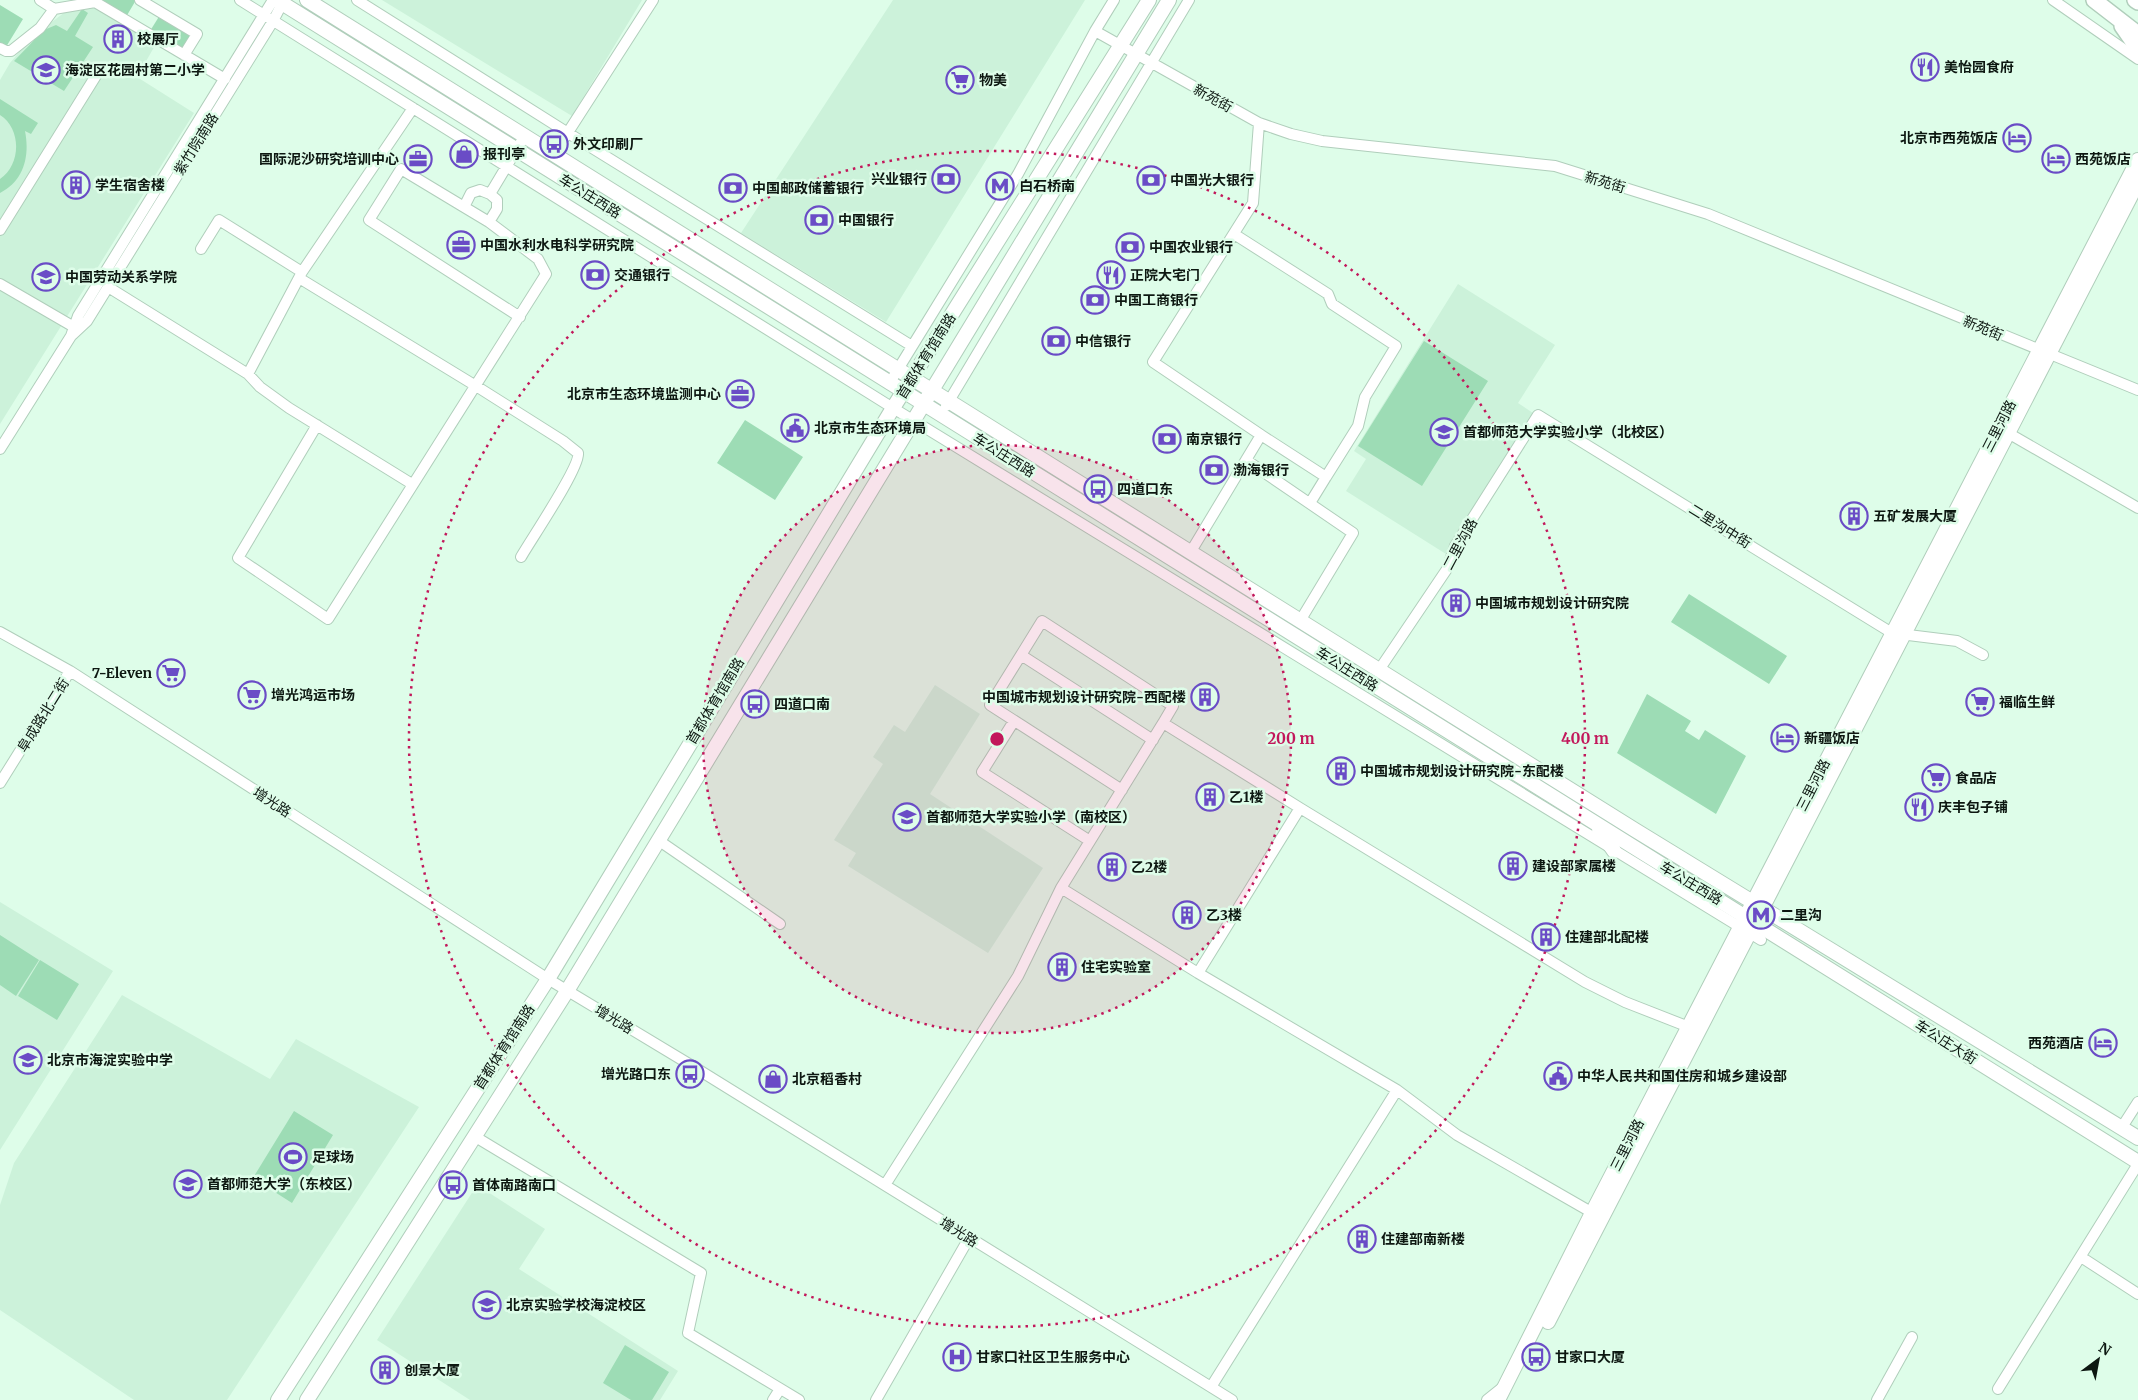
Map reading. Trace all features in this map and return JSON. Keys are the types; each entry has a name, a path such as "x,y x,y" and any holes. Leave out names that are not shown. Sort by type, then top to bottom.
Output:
{"highway":[{"path":"2094,0 2138,34"},
{"path":"2116,17 2138,49"}],"main road":[{"name":"车公庄西路","path":"307,0 930,391 1758,905"},
{"name":"首都体育馆南路","path":"278,1400 548,979 893,408 1149,0"},
{"name":"首都体育馆南路","path":"307,1400 567,991 1169,0"},
{"name":"车公庄西路","path":"280,1 889,384 1595,824 1751,928"},
{"name":"三里河路","path":"1498,1400 1506,1393 1593,1213 1751,928 1758,905 2043,353 2138,160"},
{"name":"三里河路","path":"1897,634 2008,433 2043,353 2138,182"},
{"path":"1595,824 1614,851"},
{"name":"车公庄大街","path":"1758,905 2138,1138"},
{"name":"车公庄大街","path":"1751,928 2138,1163"}],"street":[{"path":"40,0 54,9"},
{"path":"140,0 197,34 184,55"},
{"path":"240,0 893,408 1614,851 1751,928"},
{"path":"357,0 566,135 912,346"},
{"path":"566,135 653,0"},
{"name":"首都体育馆南路","path":"889,384 1018,174 1095,31 1114,0"},
{"path":"940,415 1189,0"},
{"path":"2053,0 2138,58"},
{"path":"0,48 6,52 11,51 40,28 54,9 89,1 225,79"},
{"name":"紫竹院南路","path":"0,448 72,332 78,316 264,15 280,1"},
{"name":"紫竹院南路","path":"72,332 87,321 273,21 280,1"},
{"name":"新苑街","path":"1095,31 1259,123 1322,141 1555,166 1708,214 2043,353 2138,390"},
{"path":"0,230 97,74"},
{"path":"248,374 300,275 412,108"},
{"path":"1259,123 1253,203 1153,362 1326,477"},
{"path":"490,194 524,137"},
{"path":"317,425 238,558 328,619 412,484 476,386 520,317 546,274 538,259 490,222 401,169 368,220 520,317"},
{"path":"464,207 471,193 480,190 490,194 497,200 497,209 490,222"},
{"path":"201,249 219,220 300,275 563,441 578,453 579,457 571,474 521,557"},
{"path":"1234,234 1328,294 1332,304 1396,346 1365,397 1358,426 1310,503"},
{"path":"0,284 72,332"},
{"path":"108,287 248,374 260,387 412,484"},
{"name":"二里沟中街","path":"1538,415 1897,634"},
{"name":"二里沟路","path":"1379,670 1447,569 1456,546 1538,415"},
{"path":"2008,433 2138,508"},
{"path":"1190,553 1262,435"},
{"path":"1246,460 1353,532 1300,621"},
{"path":"885,1186 1018,976 1061,888 1090,841 1122,790 1153,740 1173,706 1042,621 990,705 1122,790"},
{"name":"增光路","path":"0,632 70,672 567,991 694,1066 1232,1400"},
{"path":"1897,634 1957,641 1983,655"},
{"path":"1021,655 1153,740"},
{"name":"阜成路北二街","path":"0,783 70,672"},
{"path":"1014,721 982,772 1090,841"},
{"path":"1163,723 1585,982 1625,1002 1694,1029"},
{"path":"1198,973 1300,808"},
{"path":"658,840 780,924"},
{"path":"1061,888 1198,973 1397,1090 1457,1135 1593,1213"},
{"path":"1211,1388 1397,1090"},
{"path":"2122,1127 2138,1102"},
{"path":"474,1136 701,1274 688,1333 799,1400"},
{"path":"1998,1389 2138,1163"},
{"path":"876,1400 969,1238"},
{"path":"2081,1257 2138,1294"},
{"path":"1877,1400 1912,1337"},
{"path":"773,1400 780,1389"},
{"name":"三里河路","path":"1486,1400 1506,1393"}],"shaded area":[{"path":"382,0 642,0 572,116"},
{"path":"893,0 1085,0 886,322 741,233"},
{"name":"中国劳动关系学院","path":"99,8 157,42 137,77 194,113 0,424 0,80 10,63 32,37 69,9"},
{"name":"首都师范大学实验小学（北校区）","path":"1458,284 1555,345 1518,403 1533,413 1446,554 1346,491 1366,459 1354,451"},
{"name":"首都师范大学实验小学（南校区）","path":"935,685 980,714 930,794 1043,868 988,953 848,866 856,853 834,840 883,764 873,757 894,725 905,732"},
{"name":"北京市海淀实验中学","path":"0,902 113,971 0,1150"},
{"name":"首都师范大学（东校区）","path":"122,995 270,1079 296,1039 419,1107 227,1400 134,1400 0,1310 0,1205 14,1163"},
{"name":"北京实验学校海淀校区","path":"477,1185 545,1229 519,1269 678,1371 660,1400 470,1400 377,1340"}],"green space":[{"path":"99,0 136,0 126,17"},
{"path":"0,5 23,19 6,47 0,43"},
{"path":"82,9 88,13 75,36 93,47 64,91 14,61 44,30 56,25 67,31"},
{"path":"160,15 193,34 183,51 150,31"},
{"path":"0,99 38,123 31,134 25,131 27,150 20,175 15,182 0,193 0,179 12,165 16,147 12,129 0,115"},
{"path":"1424,341 1488,381 1422,486 1358,446"},
{"path":"745,420 803,457 775,500 717,463"},
{"path":"1689,594 1787,656 1769,684 1671,622"},
{"path":"1647,694 1691,721 1685,731 1699,740 1705,730 1746,756 1716,814 1617,753"},
{"path":"0,935 39,960 16,996 0,985"},
{"path":"40,960 79,984 57,1020 18,996"},
{"name":"足球场","path":"294,1111 333,1135 292,1203 253,1178"},
{"path":"625,1345 669,1372 652,1400 631,1400 603,1383"}],"place":[{"name":"校展厅","path":"118,39"},
{"name":"美怡园食府","path":"1925,67"},
{"name":"海淀区花园村第二小学","path":"46,70"},
{"name":"物美","path":"960,80"},
{"name":"北京市西苑饭店","path":"2017,138"},
{"name":"外文印刷厂","path":"554,144"},
{"name":"报刊亭","path":"464,154"},
{"name":"国际泥沙研究培训中心","path":"418,159"},
{"name":"西苑饭店","path":"2056,159"},
{"name":"兴业银行","path":"946,179"},
{"name":"中国光大银行","path":"1151,180"},
{"name":"学生宿舍楼","path":"76,185"},
{"name":"白石桥南","path":"1000,186"},
{"name":"中国邮政储蓄银行","path":"733,188"},
{"name":"中国银行","path":"819,220"},
{"name":"中国水利水电科学研究院","path":"461,245"},
{"name":"中国农业银行","path":"1130,247"},
{"name":"交通银行","path":"595,275"},
{"name":"正院大宅门","path":"1111,275"},
{"name":"中国劳动关系学院","path":"46,277"},
{"name":"中国工商银行","path":"1095,300"},
{"name":"中信银行","path":"1056,341"},
{"name":"北京市生态环境监测中心","path":"740,394"},
{"name":"北京市生态环境局","path":"795,428"},
{"name":"首都师范大学实验小学（北校区）","path":"1444,432"},
{"name":"南京银行","path":"1167,439"},
{"name":"渤海银行","path":"1214,470"},
{"name":"四道口东","path":"1098,489"},
{"name":"五矿发展大厦","path":"1854,516"},
{"name":"中国城市规划设计研究院","path":"1456,603"},
{"name":"7-Eleven","path":"171,673"},
{"name":"增光鸿运市场","path":"252,695"},
{"name":"中国城市规划设计研究院-西配楼","path":"1205,697"},
{"name":"福临生鲜","path":"1980,702"},
{"name":"四道口南","path":"755,704"},
{"name":"新疆饭店","path":"1785,738"},
{"name":"中国城市规划设计研究院-东配楼","path":"1341,771"},
{"name":"食品店","path":"1936,778"},
{"name":"乙1楼","path":"1210,797"},
{"name":"庆丰包子铺","path":"1919,807"},
{"name":"首都师范大学实验小学（南校区）","path":"907,817"},
{"name":"建设部家属楼","path":"1513,866"},
{"name":"乙2楼","path":"1112,867"},
{"name":"乙3楼","path":"1187,915"},
{"name":"二里沟","path":"1761,915"},
{"name":"住建部北配楼","path":"1546,937"},
{"name":"住宅实验室","path":"1062,967"},
{"name":"西苑酒店","path":"2103,1043"},
{"name":"北京市海淀实验中学","path":"28,1060"},
{"name":"增光路口东","path":"690,1074"},
{"name":"中华人民共和国住房和城乡建设部","path":"1558,1076"},
{"name":"北京稻香村","path":"773,1079"},
{"name":"足球场","path":"293,1157"},
{"name":"首都师范大学（东校区）","path":"188,1184"},
{"name":"首体南路南口","path":"453,1185"},
{"name":"住建部南新楼","path":"1362,1239"},
{"name":"北京实验学校海淀校区","path":"487,1305"},
{"name":"甘家口社区卫生服务中心","path":"957,1357"},
{"name":"甘家口大厦","path":"1536,1357"},
{"name":"创景大厦","path":"385,1370"}]}
